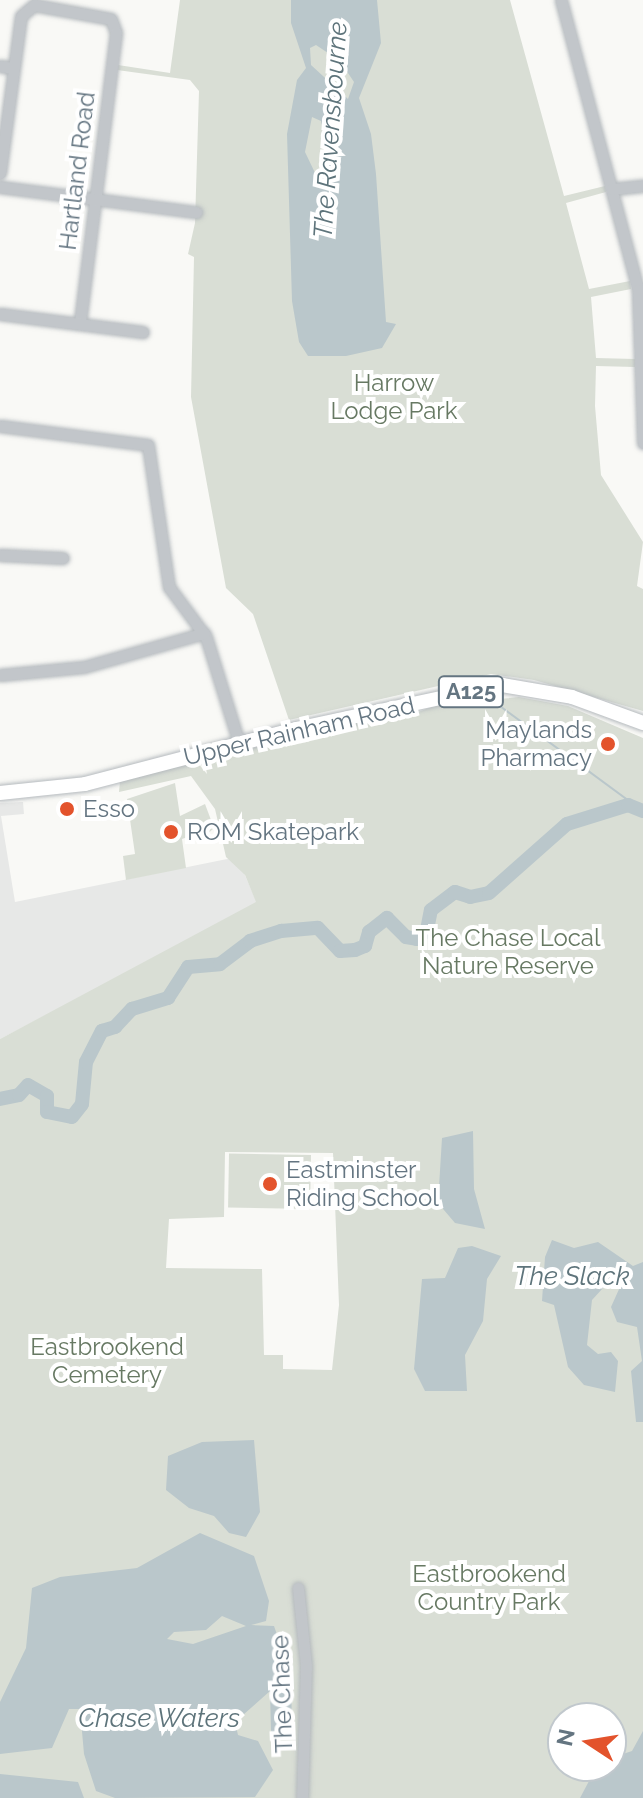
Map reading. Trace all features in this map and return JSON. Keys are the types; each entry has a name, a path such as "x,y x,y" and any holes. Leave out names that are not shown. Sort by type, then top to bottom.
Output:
{"main road":[{"name":"Upper Rainham Road","path":"0,793 85,784 239,743 502,685 572,697 643,723"}],"street":[{"path":"561,0 612,189 642,322 643,443"},
{"path":"0,173 24,4"},
{"name":"Hartland Road","path":"24,4 105,15 115,23 80,324"},
{"path":"0,66 13,68"},
{"path":"612,189 643,186"},
{"path":"0,187 196,212"},
{"path":"0,314 143,332"},
{"path":"0,426 148,445 169,587 204,633 239,743"},
{"path":"0,555 63,558"},
{"path":"0,675 84,667 204,633"},
{"name":"The Chase","path":"298,1588 306,1666 302,1798"}],"shaded area":[{"path":"23,802 24,814 1,816 15,902 237,857 258,905 0,1039 0,803"}],"green space":[{"name":"Harrow Lodge Park","path":"180,0 510,0 564,196 605,186 606,192 566,203 589,289 630,281 631,289 591,297 596,358 635,359 635,367 596,366 595,406 601,475 643,542 637,586 643,589 643,711 534,680 491,674 289,720 253,614 226,588 191,397 194,257 188,254 195,223 199,91 190,80 117,70 118,65 170,73"},
{"path":"519,697 568,706 643,738 643,1798 0,1798 0,1039 256,902 245,875 226,857 215,809 191,776 119,792 120,781 197,762 207,774 204,756 255,743 261,750 346,724 341,732 351,730 347,722 396,712 402,718 437,705","holes":["225,1152 333,1153 339,1305 332,1370 283,1369 283,1355 264,1355 262,1269 166,1268 169,1219 224,1217"]},
{"name":"ROM Skatepark","path":"175,783 180,816 205,804 214,828 203,838 196,834 182,839 186,868 126,880 123,856 135,854 127,799"},
{"name":"Eastminster Riding School","path":"229,1154 311,1155 310,1209 228,1208"}],"water":[{"name":"The Ravensbourne","path":"291,0 377,0 381,43 359,98 371,134 376,174 386,322 396,324 382,348 346,356 308,356 299,342 292,301 287,134 297,80 306,68 291,23","holes":["316,45 340,61 354,82 348,99 311,65 310,48","312,117 321,121 328,151 328,166 317,177 305,152"]},
{"path":"473,1131 474,1189 485,1229 455,1223 438,1203 442,1138"},
{"name":"The Slack","path":"552,1240 574,1248 598,1242 633,1266 643,1262 643,1422 636,1422 631,1371 642,1361 637,1327 617,1322 611,1307 620,1287 603,1288 592,1300 587,1345 598,1354 611,1352 618,1361 615,1392 584,1385 568,1367 554,1305 542,1301 545,1257"},
{"path":"472,1246 501,1256 487,1279 483,1321 465,1355 467,1391 425,1391 414,1369 422,1279 445,1278 458,1248"},
{"path":"254,1440 260,1512 246,1537 229,1533 214,1516 189,1508 166,1490 168,1456 202,1442"},
{"name":"Chase Waters","path":"200,1533 254,1556 269,1601 266,1621 251,1625 274,1626 291,1675 292,1732 278,1737 271,1731 270,1691 235,1722 238,1735 258,1741 273,1770 255,1797 115,1798 96,1791 84,1754 80,1709 69,1709 52,1748 0,1754 0,1702 26,1648 32,1588 60,1577 137,1568","holes":["222,1616 246,1626 193,1644 167,1639 174,1632 206,1630"]},
{"path":"643,1731 643,1798 580,1798 588,1782 627,1782 627,1753 632,1751"},
{"path":"0,1774 78,1782 84,1798 0,1798"}],"waterway":[{"path":"489,698 643,811"},
{"path":"0,1099 19,1095 28,1085 47,1096 47,1112 72,1117 82,1104 86,1062 102,1031 115,1027 132,1009 168,998 188,967 220,964 250,941 281,931 318,928 340,951 355,950 365,946 369,932 387,918 406,937 417,939 427,930 431,910 455,892 470,897 489,893 567,824 628,805 643,811"}],"place":[{"name":"Maylands Pharmacy","path":"608,744"},
{"name":"Esso","path":"67,809"},
{"name":"ROM Skatepark","path":"171,832"},
{"name":"Eastminster Riding School","path":"270,1184"}],"park label":[{"name":"The Chase Local Nature Reserve","path":"508,952"},
{"name":"Eastbrookend Cemetery","path":"107,1361"},
{"name":"Eastbrookend Country Park","path":"489,1588"}]}
